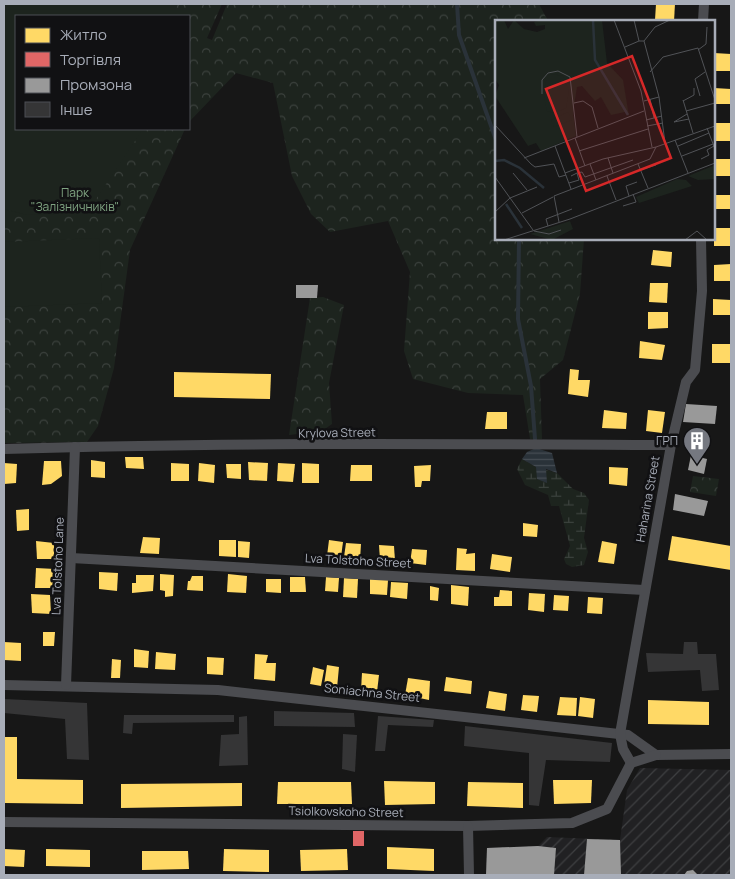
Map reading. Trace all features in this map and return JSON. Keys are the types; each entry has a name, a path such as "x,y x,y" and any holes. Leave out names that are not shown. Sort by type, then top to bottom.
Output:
{"street":[{"path":"703,20 704,4"},
{"name":"Haharina Street","path":"631,763 623,749 620,734 671,445 686,382 695,370 702,291 701,240"},
{"name":"Krylova Street","path":"4,450 75,447 671,445"},
{"name":"Lva Tolstoho Lane","path":"66,685 75,447"},
{"name":"Lva Tolstoho Street","path":"71,558 644,590"},
{"name":"Soniachna Street","path":"4,685 218,690 628,735 656,755"},
{"path":"631,763 656,755 731,754"},
{"name":"Tsiolkovskoho Street","path":"4,822 468,826 572,823 607,809 631,763"},
{"path":"468,826 469,875"}],"shaded area":[{"path":"536,448 552,453 557,473 546,469 547,483 537,479 536,467 522,459 527,452"},
{"path":"640,768 731,770 731,875 486,875 487,848 538,846 547,837 620,840 627,790"}],"green space":[{"name":"Парк \"Залізничників\"","path":"4,4 222,4 207,38 212,40 227,4 539,4 547,20 495,20 495,240 584,240 580,294 563,360 540,379 542,439 530,439 523,395 468,393 413,379 404,351 410,272 388,221 330,232 311,214 292,176 273,83 236,73 190,121 190,15 15,15 15,130 185,130 130,250 114,368 98,426 87,442 4,443"},
{"name":"Парк \"Залізничників\"","path":"4,4 174,4 174,15 15,15 15,130 142,130 94,202 50,215 23,214 4,209"},
{"path":"99,238 102,303 4,307 4,242"},
{"path":"323,297 344,305 329,383 332,424 322,431 289,435 310,298"},
{"path":"522,459 536,467 557,473 573,489 584,493 589,500 584,538 588,552 584,565 572,567 566,564 564,559 570,546 559,506 551,506 548,495 525,485 517,469"},
{"path":"693,476 719,479 716,496 690,492"}],"building: Житло":[{"path":"656,4 675,4 674,20 655,20"},
{"path":"715,53 731,54 730,71 715,71"},
{"path":"715,88 731,89 731,104 715,104"},
{"path":"715,123 731,123 731,141 715,141"},
{"path":"715,159 731,159 731,176 715,176"},
{"path":"715,195 731,195 731,209 715,209"},
{"path":"715,228 731,228 731,246 714,246"},
{"path":"653,250 672,252 671,267 651,265"},
{"path":"731,264 731,281 714,281 714,265"},
{"path":"650,283 668,283 667,303 649,302"},
{"path":"713,299 731,300 730,315 713,315"},
{"path":"648,312 668,312 668,328 648,329"},
{"path":"640,341 665,345 662,360 639,358"},
{"path":"712,344 731,344 731,363 712,363"},
{"path":"570,369 579,370 578,380 590,380 588,397 568,394"},
{"path":"174,372 271,374 270,399 174,397"},
{"path":"604,410 627,413 626,429 602,428"},
{"path":"648,410 665,412 662,433 646,431"},
{"path":"487,412 507,412 507,429 485,429"},
{"path":"125,457 143,457 144,469 126,468"},
{"path":"91,460 105,462 105,478 91,477"},
{"path":"44,461 61,461 62,476 51,484 42,485"},
{"path":"248,462 268,463 267,481 249,480"},
{"path":"4,463 17,464 16,483 4,484"},
{"path":"171,463 189,464 189,481 171,481"},
{"path":"199,463 215,465 214,483 198,481"},
{"path":"278,463 295,464 293,482 277,481"},
{"path":"302,463 319,464 319,483 302,483"},
{"path":"226,464 241,464 241,479 227,478"},
{"path":"351,465 372,465 372,481 350,481"},
{"path":"431,465 430,481 422,481 421,487 415,487 414,466"},
{"path":"609,467 628,468 627,486 609,484"},
{"path":"29,509 29,530 17,531 16,510"},
{"path":"523,523 538,525 537,537 523,536"},
{"path":"672,536 731,546 731,570 668,560"},
{"path":"143,537 160,538 159,554 140,553"},
{"path":"219,540 236,540 236,557 219,556"},
{"path":"329,540 343,542 341,557 327,556"},
{"path":"36,541 54,543 54,559 37,559"},
{"path":"238,541 250,542 249,558 238,557"},
{"path":"602,541 617,544 614,564 598,562"},
{"path":"346,543 361,544 360,560 344,557"},
{"path":"379,545 394,546 395,561 380,560"},
{"path":"457,548 467,549 466,554 475,553 475,571 456,570"},
{"path":"412,549 427,550 426,565 410,563"},
{"path":"492,554 512,557 510,572 490,569"},
{"path":"36,568 55,569 55,588 35,588"},
{"path":"99,572 118,573 117,591 99,589"},
{"path":"160,574 174,575 173,596 165,597 165,591 160,590"},
{"path":"228,574 247,576 246,593 227,592"},
{"path":"136,575 154,575 153,591 132,593 132,583 136,583"},
{"path":"192,576 203,576 203,591 187,590 188,581 190,581"},
{"path":"290,577 305,577 306,592 290,592"},
{"path":"326,577 339,578 338,592 325,591"},
{"path":"344,578 358,579 357,598 343,597"},
{"path":"370,578 388,580 387,595 370,594"},
{"path":"266,579 281,579 281,593 266,592"},
{"path":"391,582 408,583 407,599 390,597"},
{"path":"451,585 469,587 468,606 451,604"},
{"path":"430,586 439,588 438,601 430,600"},
{"path":"500,590 512,591 512,606 494,606 494,597 499,597"},
{"path":"529,593 545,594 544,612 528,610"},
{"path":"31,594 50,595 51,614 32,613"},
{"path":"554,595 569,596 568,611 553,610"},
{"path":"588,597 603,598 602,614 587,613"},
{"path":"43,632 55,632 54,646 43,646"},
{"path":"4,642 21,643 21,661 4,660"},
{"path":"134,649 149,651 148,668 134,667"},
{"path":"156,652 176,654 175,670 155,669"},
{"path":"255,654 268,655 266,663 276,663 275,681 254,679"},
{"path":"207,657 224,658 223,675 207,674"},
{"path":"112,659 121,660 120,678 111,678"},
{"path":"327,665 339,667 337,688 324,685"},
{"path":"313,667 324,670 321,686 310,684"},
{"path":"362,673 379,675 377,692 361,690"},
{"path":"446,677 472,681 471,694 444,691"},
{"path":"408,678 430,681 429,700 405,695"},
{"path":"489,691 507,694 505,711 486,708"},
{"path":"523,695 539,696 537,712 521,710"},
{"path":"560,697 577,698 576,716 557,715"},
{"path":"580,697 595,699 593,718 578,716"},
{"path":"648,700 709,702 709,725 648,724"},
{"path":"4,737 17,737 17,779 83,780 83,804 4,803"},
{"path":"553,780 592,780 591,803 554,804"},
{"path":"384,781 435,782 435,804 385,805"},
{"path":"278,782 351,782 352,804 277,804"},
{"path":"468,782 523,783 523,808 467,806"},
{"path":"242,783 242,806 121,808 121,784"},
{"path":"387,847 434,849 434,871 387,869"},
{"path":"4,849 25,850 24,867 4,866"},
{"path":"46,849 90,850 90,867 46,866"},
{"path":"224,849 269,850 269,872 223,871"},
{"path":"347,849 348,870 301,871 300,850"},
{"path":"142,851 188,851 189,869 142,870"}],"building: Торгівля":[{"path":"353,831 364,831 364,846 353,846"}],"building: Промзона":[{"path":"296,285 318,285 317,298 296,298"},
{"path":"686,404 717,406 715,424 683,422"},
{"name":"ГРП","path":"691,455 707,459 704,474 688,470"},
{"path":"675,494 708,501 704,516 673,510"},
{"path":"587,839 620,840 621,875 584,875"},
{"path":"538,846 556,848 554,875 486,875 487,848"},
{"path":"693,870 698,875 684,875 687,871"}],"building: Інше":[{"path":"684,642 697,642 698,654 716,654 719,690 702,691 700,670 648,672 646,653 683,654"},
{"path":"4,699 87,703 89,760 67,759 65,719 4,713"},
{"path":"274,711 354,713 355,727 274,726"},
{"path":"124,715 234,715 234,722 133,723 132,734 123,733"},
{"path":"247,716 248,765 219,766 221,735 239,734 239,717"},
{"path":"378,716 434,720 433,727 388,725 385,751 375,751"},
{"path":"465,726 612,743 610,762 546,760 539,806 529,805 529,753 464,746"},
{"path":"343,734 357,735 355,772 342,769"}],"waterway":[{"path":"457,4 459,35 495,137"},
{"path":"519,240 518,319 531,386 535,439"}],"place":[{"name":"ГРП","path":"697,465"}]}
